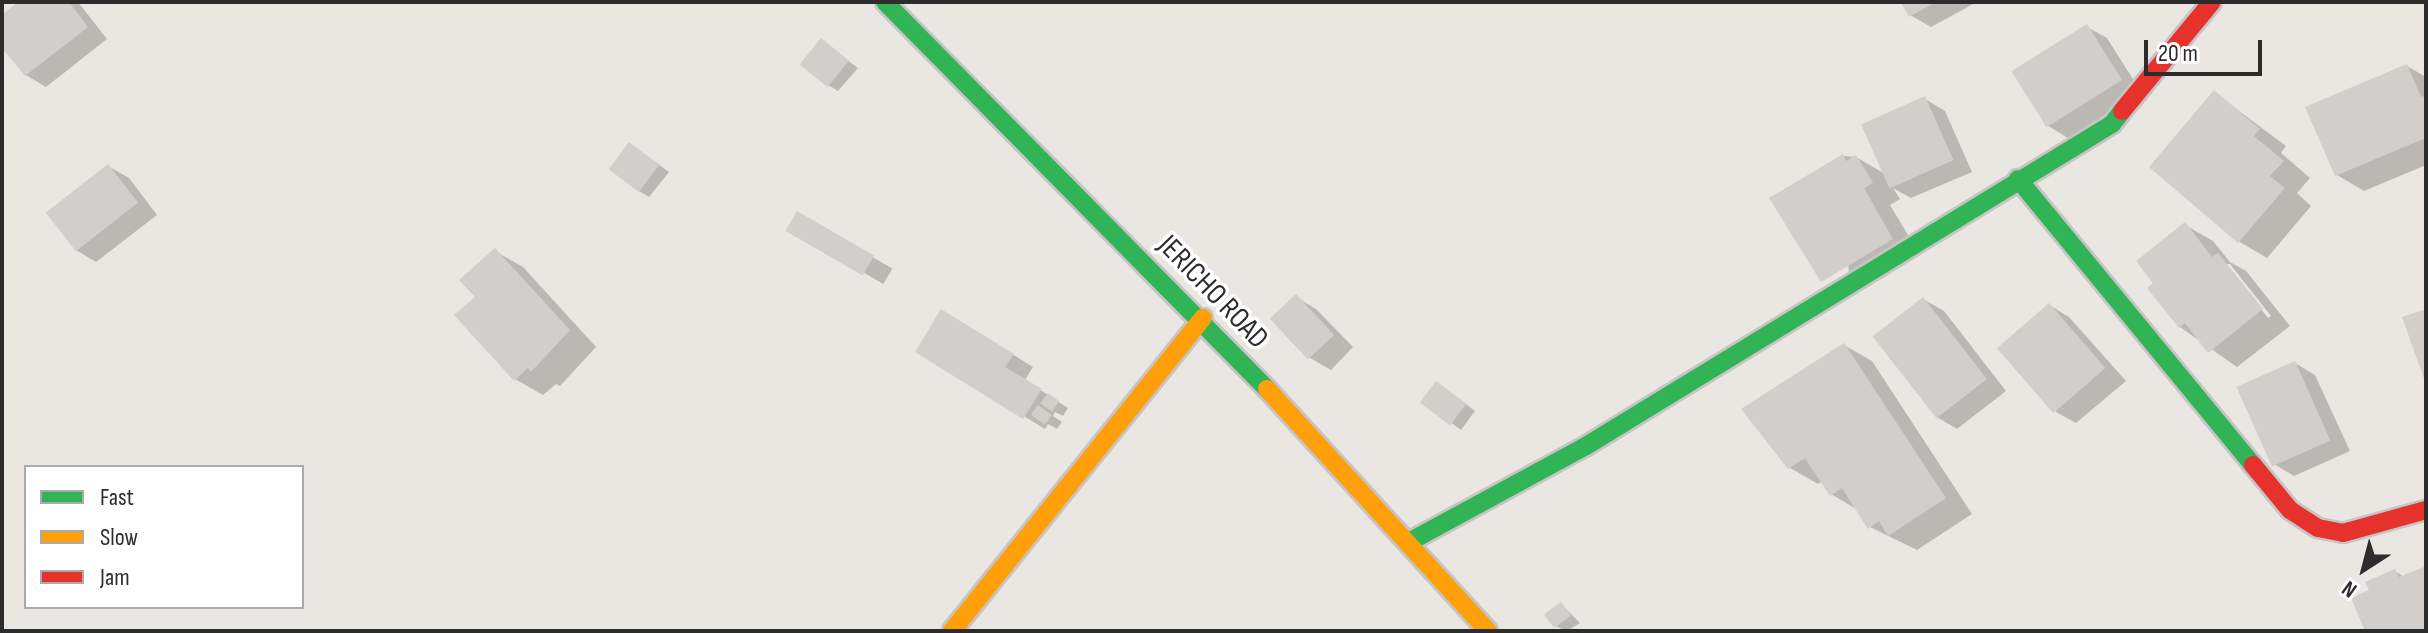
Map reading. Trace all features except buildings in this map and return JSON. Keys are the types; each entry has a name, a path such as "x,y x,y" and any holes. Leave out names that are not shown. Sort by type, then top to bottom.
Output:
{"street":[{"name":"JERICHO ROAD","path":"885,2 1203,318 1488,631"},
{"path":"1409,542 1586,446 2112,124 2212,2"},
{"path":"2018,179 2290,510 2318,528 2343,533 2426,510"},
{"path":"952,631 1203,318"}],"traffic: fast":[{"path":"885,2 1267,389"},
{"path":"1409,542 1586,446 2112,124 2122,111"},
{"path":"2018,179 2253,465"}],"traffic: slow":[{"path":"952,631 1203,318"},
{"path":"1267,389 1488,631"}],"traffic: jam":[{"path":"2122,111 2212,2"},
{"path":"2253,465 2290,510 2318,528 2343,533 2426,510"}]}
